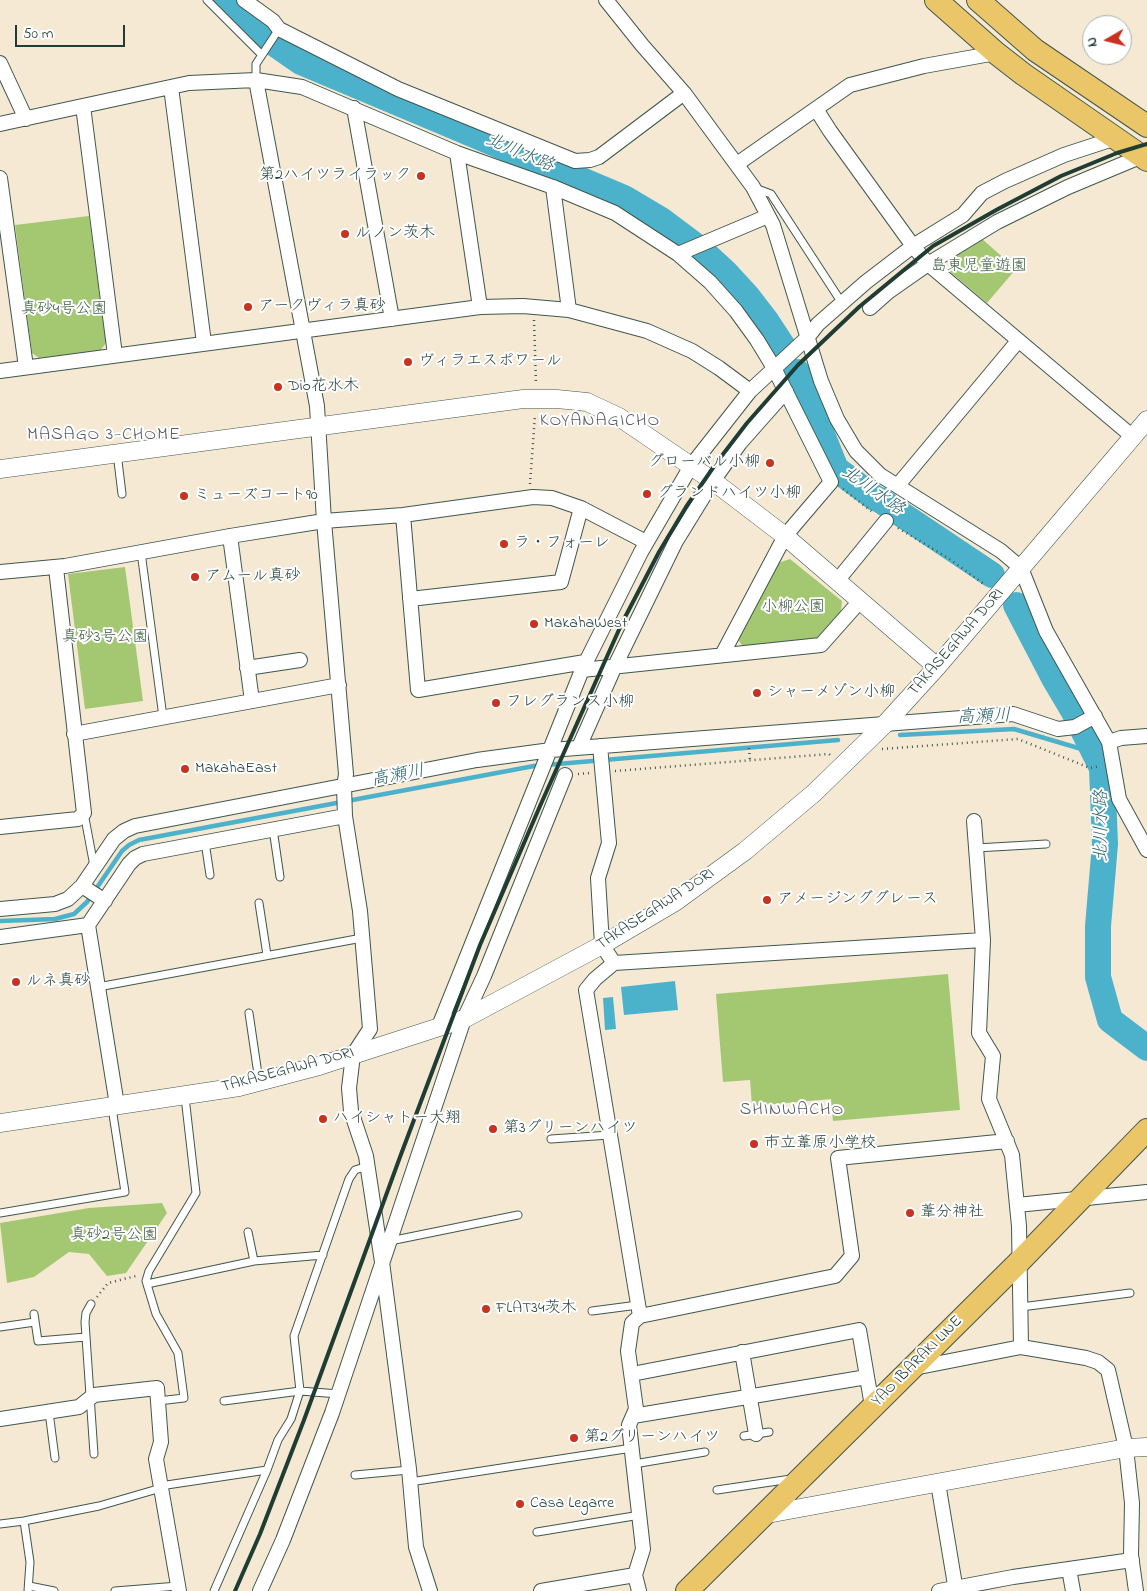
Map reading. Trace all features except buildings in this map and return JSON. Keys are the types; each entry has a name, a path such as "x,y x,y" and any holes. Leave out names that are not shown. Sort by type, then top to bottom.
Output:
{"main road":[{"path":"936,0 1023,74 1145,158"},
{"path":"978,0 1035,50 1147,126"},
{"name":"YAO IBARAKI LINE","path":"687,1591 1020,1261 1147,1130"}],"street":[{"path":"244,0 273,21 277,33 398,88 576,161 599,157 684,93"},
{"path":"606,0 684,93 753,187 772,225 821,381 836,419 856,451 880,474 1001,551 1021,568 1046,631 1092,718 1109,742 1119,800 1146,844"},
{"path":"737,164 850,85 924,66 996,53"},
{"path":"0,63 26,119"},
{"path":"256,80 317,406 324,521 346,774 344,789 345,813 360,911 370,1029 353,1055 349,1088 351,1111 368,1166 409,1476 416,1547 430,1591"},
{"path":"0,124 189,83 256,80 302,87 457,153 553,187 615,213 682,252 736,311 757,340 786,391 831,482 785,536 722,655"},
{"path":"171,87 204,343"},
{"path":"83,106 115,355"},
{"path":"354,108 392,319"},
{"path":"816,109 913,246 928,264 1018,342 1133,437"},
{"path":"439,1026 583,666 646,542 691,466 750,391 807,338 818,324 866,282 913,246 963,215 982,193 1064,155 1116,138"},
{"path":"457,153 480,307"},
{"path":"870,308 888,292 928,264 997,222 1098,174 1145,158"},
{"path":"0,178 26,367"},
{"path":"553,187 569,310"},
{"path":"682,252 768,216"},
{"path":"0,371 480,307 523,306 569,310 646,331 692,351 750,391"},
{"path":"898,485 1018,342"},
{"path":"579,747 615,666 676,541 713,481 740,443 786,391"},
{"path":"0,468 523,399 557,399 586,402 619,416 713,481 785,536 938,667"},
{"name":"TAKASEGAWA DORI","path":"0,1123 239,1087 353,1055 464,1018 602,945 675,902 745,851 814,793 886,723 938,667 1147,420"},
{"path":"0,572 56,568 324,521 403,515 533,498 552,498 581,508 646,542"},
{"path":"410,599 561,582 581,508"},
{"path":"403,515 418,690 583,666 615,666 821,646 860,601"},
{"path":"837,581 886,521"},
{"path":"230,536 252,701"},
{"path":"0,827 78,820 84,813 56,568"},
{"path":"247,668 300,660"},
{"path":"74,734 338,685"},
{"path":"0,909 62,902 71,897 84,887 94,867 114,839 124,831 135,826 344,789 477,760 579,747 601,748 1013,714 1058,729 1075,728 1092,718"},
{"path":"1109,742 1121,738 1147,736"},
{"path":"601,748 609,843 598,878 602,945 614,963"},
{"path":"260,1591 283,1540 339,1394 464,1018 484,976 565,775"},
{"path":"115,1106 88,925 129,864 139,855 273,830 345,813"},
{"path":"974,821 983,940 979,1033 993,1056 989,1099 1012,1155 1020,1261 1022,1347"},
{"path":"84,887 103,900"},
{"path":"0,937 88,925"},
{"path":"639,1591 634,1575 643,1549 629,1425 636,1409 628,1351 632,1322 639,1310 586,990 595,979 614,963 983,940"},
{"path":"639,1310 835,1276 852,1256 838,1158 1007,1141"},
{"path":"1017,1205 1147,1192"},
{"path":"632,1374 859,1330 872,1406"},
{"path":"911,1369 1022,1347 1086,1358 1098,1362 1108,1370 1126,1448 1132,1503 1132,1560 1136,1591"},
{"path":"742,1352 756,1434"},
{"path":"633,1416 867,1377"},
{"path":"0,1419 79,1407 94,1395 157,1388 161,1442 156,1459 178,1589"},
{"path":"762,1515 1126,1448 1147,1447"},
{"path":"938,1483 956,1590"},
{"path":"939,1591 1014,1584 1069,1569 1132,1560"},
{"path":"1069,1569 1073,1591"},
{"path":"541,1591 634,1575"}],"lane":[{"path":"207,0 264,52"},
{"path":"256,80 256,64 277,33"},
{"path":"753,187 771,194 842,303"},
{"path":"117,453 122,494"},
{"path":"141,552 163,717"},
{"path":"84,813 94,867"},
{"path":"273,830 280,877"},
{"path":"205,842 210,875"},
{"path":"976,848 1046,844"},
{"path":"259,903 267,955"},
{"path":"98,987 362,938"},
{"path":"249,1013 259,1081"},
{"path":"158,1401 184,1398 178,1353 156,1314 147,1284 148,1273 196,1192 185,1095"},
{"path":"0,1213 125,1192 115,1106"},
{"path":"551,1139 610,1135"},
{"path":"214,1591 267,1470 278,1440 291,1419 300,1390 294,1336 349,1179 355,1170 368,1166"},
{"path":"390,1241 518,1215"},
{"path":"248,1232 254,1261"},
{"path":"147,1284 254,1261 323,1255"},
{"path":"1021,1307 1130,1294"},
{"path":"91,1304 86,1313 86,1337 94,1454"},
{"path":"592,1311 639,1310"},
{"path":"34,1314 38,1341 86,1337"},
{"path":"0,1327 35,1322"},
{"path":"224,1401 300,1390 339,1394"},
{"path":"49,1412 55,1458"},
{"path":"355,1475 409,1476 632,1448"},
{"path":"634,1464 705,1452"},
{"path":"0,1524 24,1522 99,1506 161,1487 267,1470"},
{"path":"717,1490 801,1477"},
{"path":"537,1532 640,1514"},
{"path":"24,1522 30,1562 29,1589 54,1591"},
{"path":"115,1591 178,1589"}],"path":[{"path":"831,482 838,484 858,502 886,521 972,574 987,587"},
{"path":"880,749 1018,739 1090,768"},
{"path":"603,771 829,754 832,758"},
{"path":"91,1304 108,1283 148,1273"}],"green space":[{"name":"真砂4号公園","path":"89,216 106,343 100,351 39,358 32,353 15,225"},
{"name":"島東児童遊園","path":"981,238 1016,269 987,303 949,271 949,260"},
{"name":"小柳公園","path":"790,559 842,601 841,611 821,635 814,640 743,647 737,638 778,563"},
{"name":"真砂3号公園","path":"125,567 143,701 85,709 68,574"},
{"path":"948,974 960,1110 833,1121 831,1099 752,1106 750,1080 723,1082 716,994"},
{"name":"真砂2号公園","path":"162,1203 167,1213 126,1273 107,1276 89,1254 69,1252 34,1277 7,1283 0,1223 89,1208"}],"water":[{"path":"675,981 678,1010 624,1015 621,987"},
{"path":"613,997 616,1029 605,1030 603,998"}],"waterway":[{"name":"北川水路","path":"224,0 265,37 301,62 624,198 661,220 701,250 725,272 747,296 784,348"},
{"name":"北川水路","path":"797,372 836,469 875,498 992,575"},
{"name":"北川水路","path":"1016,605 1102,768 1105,844 1098,926 1098,977 1110,1020 1147,1048"},
{"name":"高瀬川","path":"900,735 1014,729 1095,753"},
{"name":"高瀬川","path":"0,921 55,919 74,914 87,902 122,851 139,840 534,766 838,740"}],"railway":[{"path":"235,1591 260,1534 304,1420 480,945 622,623 659,552 686,507 747,423 798,365 859,307 933,246 1061,176 1117,153 1147,144"}],"place":[{"name":"第2ハイツライラック","path":"421,176"},
{"name":"ルノン茨木","path":"345,234"},
{"name":"アークヴィラ真砂","path":"248,307"},
{"name":"ヴィラエスポワール","path":"408,362"},
{"name":"Dio花水木","path":"278,387"},
{"name":"グローバル小柳","path":"770,463"},
{"name":"グランドハイツ小柳","path":"647,494"},
{"name":"ミューズコート90","path":"184,496"},
{"name":"ラ・フォーレ","path":"504,544"},
{"name":"アムール真砂","path":"195,577"},
{"name":"MakahaWest","path":"534,624"},
{"name":"シャーメゾン小柳","path":"757,693"},
{"name":"フレグランス小柳","path":"496,703"},
{"name":"MakahaEast","path":"185,769"},
{"name":"アメージンググレース","path":"767,900"},
{"name":"ルネ真砂","path":"16,982"},
{"name":"ハイシャトー大翔","path":"323,1119"},
{"name":"第3グリーンハイツ","path":"493,1129"},
{"name":"市立葦原小学校","path":"754,1144"},
{"name":"葦分神社","path":"910,1213"},
{"name":"FLAT34茨木","path":"486,1309"},
{"name":"第2グリーンハイツ","path":"574,1438"},
{"name":"Casa Legarre","path":"520,1504"}],"district":[{"name":"KOYANAGICHO","path":"600,422"},
{"name":"MASAGO 3-CHOME","path":"104,436"},
{"name":"SHINWACHO","path":"792,1111"}]}
